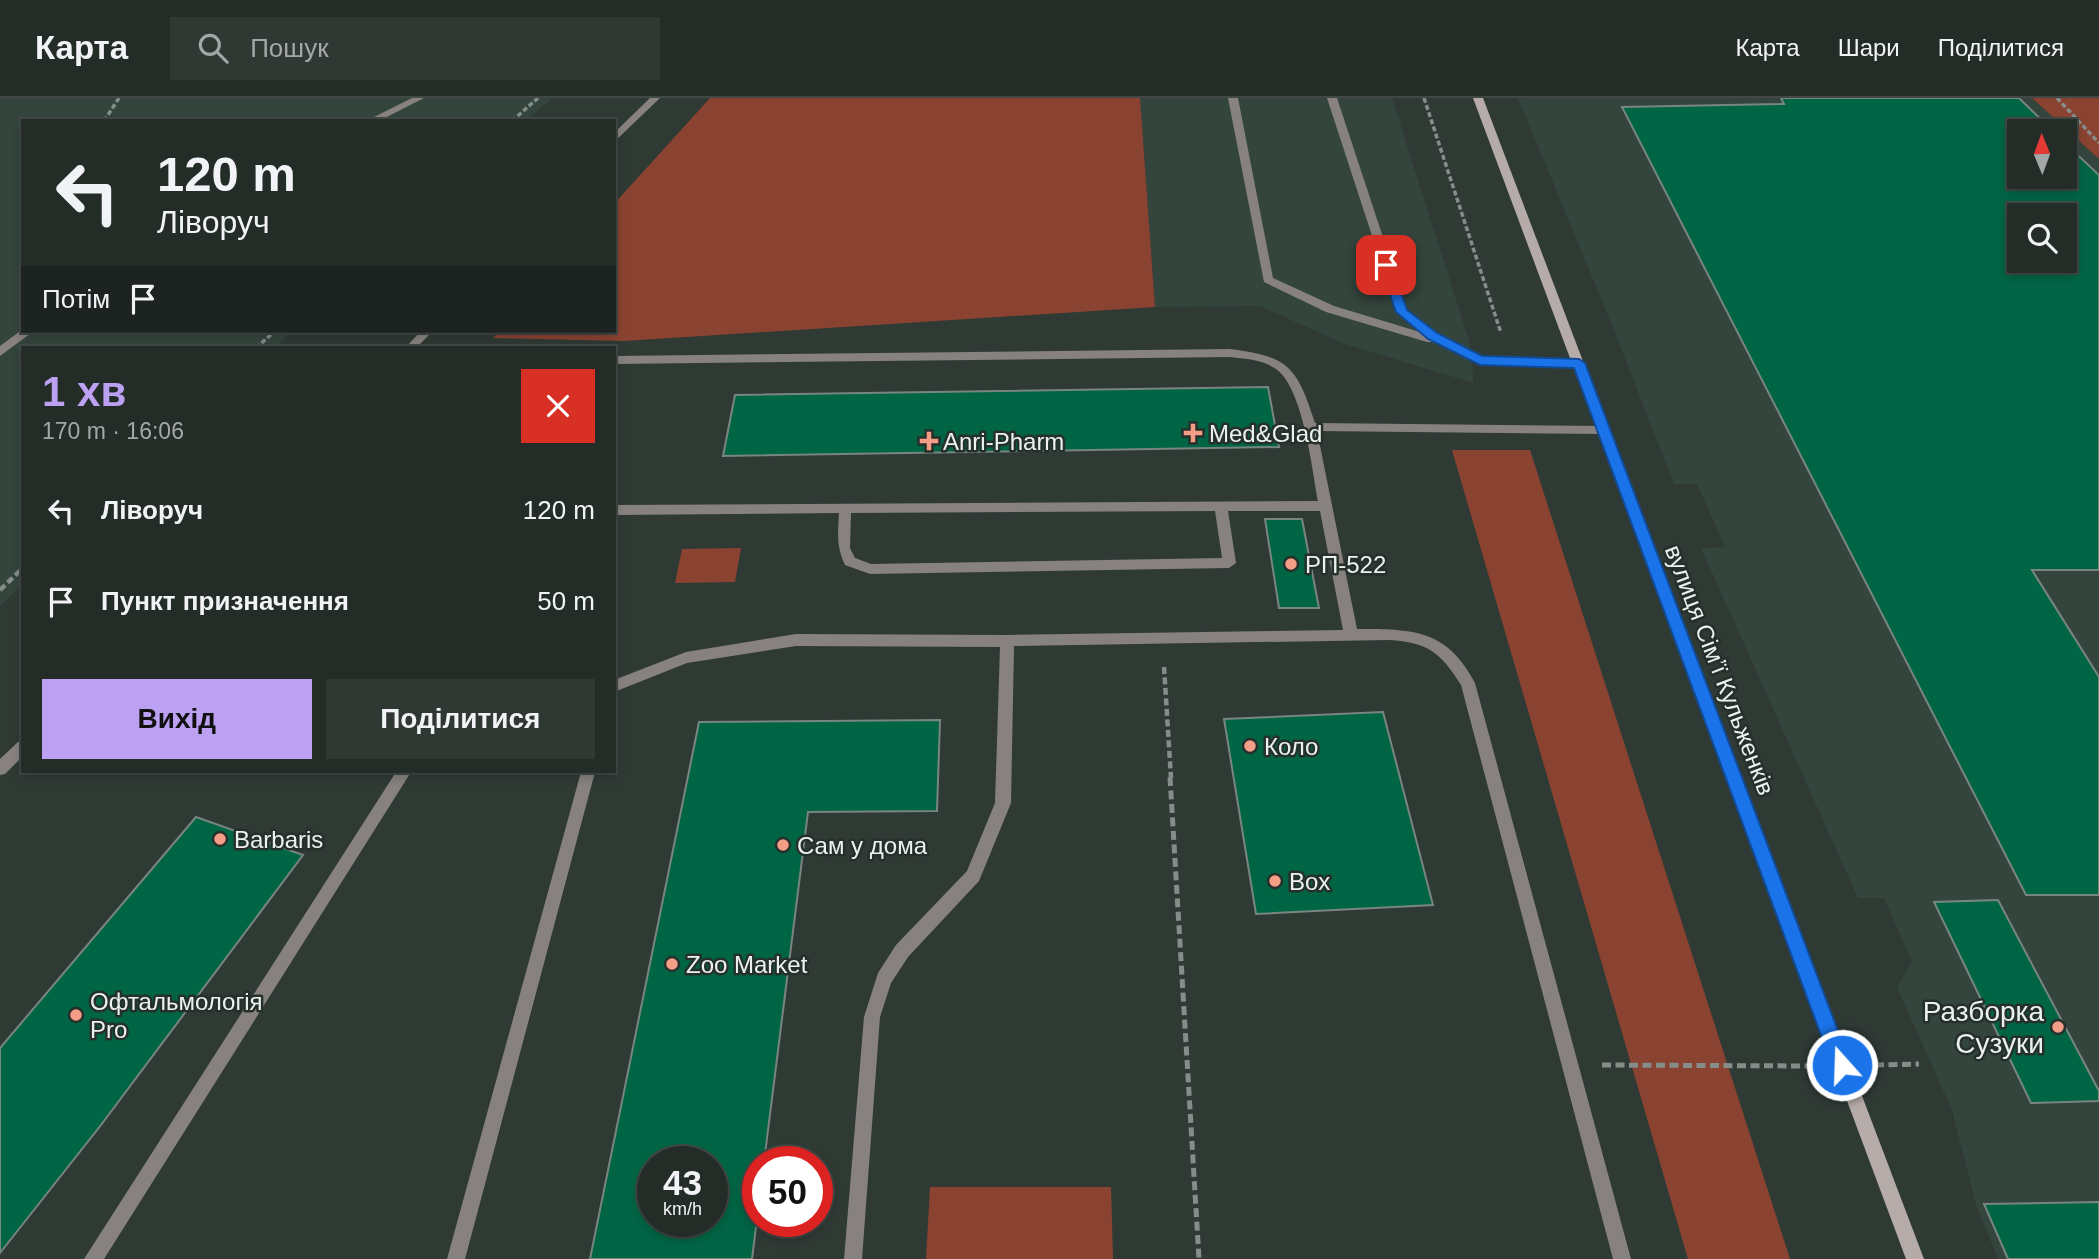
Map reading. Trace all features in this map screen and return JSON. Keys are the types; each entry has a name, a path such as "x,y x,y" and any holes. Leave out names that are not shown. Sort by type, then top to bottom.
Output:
{"main road":[{"name":"вулиця Сімʼї Кульженків","path":"1478,98 1914,1259"}],"street":[{"path":"375,119 419,98"},
{"path":"616,137 655,98"},
{"path":"1233,98 1268,280 1330,309 1450,345"},
{"path":"1332,98 1402,312 1432,336 1480,360 1579,363"},
{"path":"0,352 25,333"},
{"path":"412,346 425,333"},
{"path":"616,360 1230,353 1257,355 1280,364 1295,381 1310,427 1352,635"},
{"path":"1310,427 1604,430"},
{"path":"845,509 844,548 850,561 870,569 1229,563 1221,506"},
{"path":"616,510 1325,506"},
{"path":"616,685 686,658 796,640 1007,641 1401,635 1431,640 1454,659 1468,682 1622,1259"},
{"path":"853,1259 872,1017 884,979 902,951 973,876 1003,803 1007,641"},
{"path":"0,769 21,748"},
{"path":"93,1259 403,773"},
{"path":"456,1259 588,773"}],"path":[{"path":"105,119 119,98"},
{"path":"514,119 538,98"},
{"path":"1424,98 1510,362"},
{"path":"2057,98 2099,143"},
{"path":"258,346 273,333"},
{"path":"0,590 21,570"},
{"path":"1162,639 1199,1259"},
{"path":"1570,1064 1743,1067 1919,1064"}],"shaded area":[{"path":"0,98 552,98 528,119 21,119 21,333 291,333 276,346 21,346 21,586 0,606"},
{"path":"710,98 1140,98 1155,307 624,341 493,338 498,333 616,333 616,202"},
{"path":"1140,98 1392,98 1469,341 1474,383 1345,344 1260,306 1155,307"},
{"path":"1518,98 2032,98 2055,119 2007,119 2007,189 2077,189 2077,139 2099,159 2099,1259 1998,1259 1976,1205 1952,1110 1897,987 1912,962 1884,898 1858,898 1701,548 1725,547 1697,484 1674,484"},
{"path":"2032,98 2099,98 2099,159 2077,139 2077,119 2055,119"},
{"path":"1452,450 1530,450 1790,1259 1688,1259"},
{"path":"741,548 735,582 675,583 682,549"},
{"path":"930,1187 1111,1187 1113,1259 926,1259"}],"building":[{"path":"1781,98 2019,98 2041,119 2007,119 2007,189 2077,189 2077,154 2099,175 2099,570 2032,570 2099,677 2099,895 2026,895 1622,107 1784,104"},
{"path":"1268,387 1279,447 723,456 735,395"},
{"name":"РП-522","path":"1265,519 1302,519 1319,608 1279,608"},
{"path":"1383,712 1433,905 1256,914 1224,719"},
{"path":"940,720 937,811 808,812 766,1146 742,1146 742,1237 755,1237 752,1259 590,1259 699,722"},
{"path":"196,817 303,855 101,1125 0,1253 0,1048"},
{"path":"1998,900 2099,1091 2099,1101 2031,1103 1934,902"},
{"path":"2099,1202 2099,1259 2008,1259 1984,1204"}],"place":[{"name":"Med&Glad","path":"1193,433"},
{"name":"Anri-Pharm","path":"929,441"},
{"name":"РП-522","path":"1291,564"},
{"name":"Коло","path":"1250,746"},
{"name":"Barbaris","path":"220,839"},
{"name":"Сам у дома","path":"783,845"},
{"name":"Box","path":"1275,881"},
{"name":"Zoo Market","path":"672,964"},
{"name":"Офтальмологія Pro","path":"76,1015"},
{"name":"Разборка Сузуки","path":"2058,1027"}],"route":[{"path":"1386,265 1402,312 1432,336 1480,360 1579,363 1842,1065"}]}
